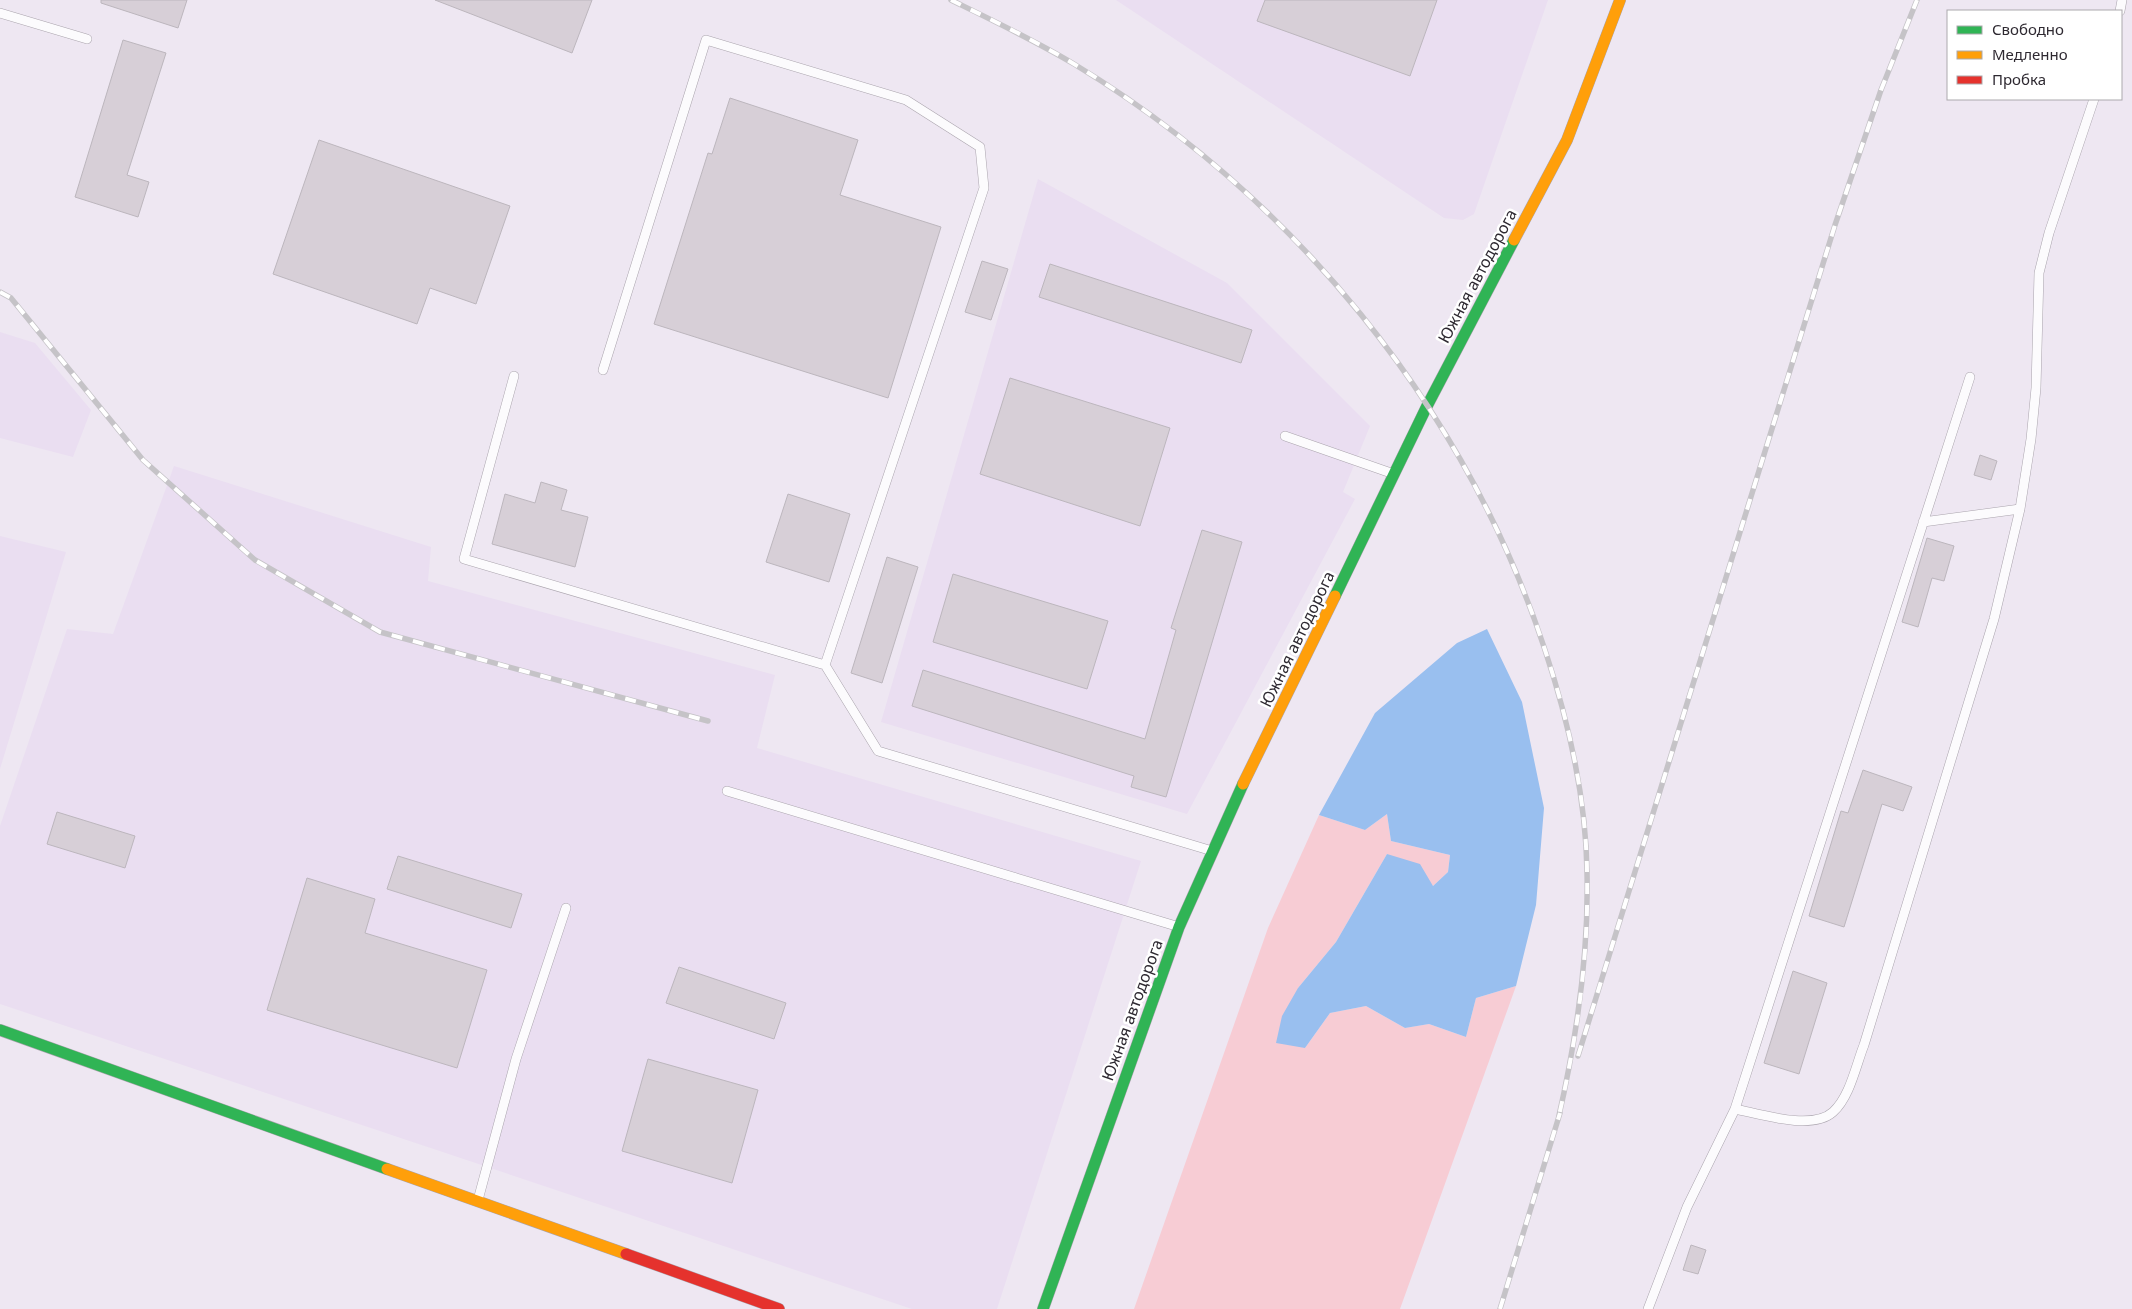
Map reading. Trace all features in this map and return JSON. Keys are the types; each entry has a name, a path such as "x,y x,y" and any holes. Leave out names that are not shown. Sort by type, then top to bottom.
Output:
{"main road":[{"name":"Южная автодорога","path":"1043,1309 1179,927 1212,851 1394,474 1567,140 1620,0"},
{"path":"0,1030 779,1309"}],"lane":[{"path":"0,13 87,40"},
{"path":"603,370 706,40 906,100 980,146 984,188 825,665"},
{"path":"1735,1109 1795,1121 1811,1121 1833,1112 1845,1095 1864,1045 1994,619 2020,509 2031,439 2036,388 2039,274 2049,233 2094,100"},
{"path":"514,376 464,559 825,665 878,751 1212,851"},
{"path":"1648,1309 1687,1207 1735,1109 1970,377"},
{"path":"1285,436 1394,474"},
{"path":"1923,522 2020,509"},
{"path":"727,791 1179,927"},
{"path":"478,1200 516,1059 566,908"}],"shaded area":[{"path":"1116,0 1548,0 1474,214 1463,220 1444,218"},
{"path":"1038,179 1227,283 1370,426 1343,492 1355,499 1187,814 881,722"},
{"path":"0,332 35,343 91,410 73,457 0,438"},
{"path":"174,466 431,547 428,581 775,675 757,748 1141,861 997,1309 912,1309 0,1004 0,826 67,629 113,634"},
{"path":"0,536 66,552 0,769"},
{"path":"1387,814 1391,841 1450,855 1448,872 1433,886 1387,854 1336,942 1298,988 1305,1048 1330,1013 1366,1006 1405,1028 1429,1024 1466,1037 1476,998 1516,986 1400,1309 1134,1309 1268,928 1319,815 1365,830"}],"water":[{"path":"1487,629 1522,702 1544,808 1536,905 1516,986 1476,998 1466,1037 1429,1024 1405,1028 1366,1006 1330,1013 1305,1048 1276,1043 1282,1016 1298,988 1336,942 1387,854 1420,864 1433,886 1448,872 1450,855 1391,841 1387,814 1365,830 1319,815 1375,713 1457,643"}],"building":[{"path":"101,0 187,0 178,28 101,3"},
{"path":"435,0 592,0 572,53"},
{"path":"1265,0 1437,0 1410,76 1257,21"},
{"path":"123,40 166,53 127,175 149,182 138,217 75,197"},
{"path":"730,98 858,140 840,195 941,227 888,398 654,324 708,153 712,154"},
{"path":"319,140 510,206 476,304 430,288 417,324 273,274"},
{"path":"982,261 1008,269 991,320 965,312"},
{"path":"1050,264 1252,330 1241,363 1039,297"},
{"path":"1010,378 1170,428 1140,526 980,474"},
{"path":"1980,455 1997,461 1991,480 1974,475"},
{"path":"541,482 567,490 561,510 588,517 575,567 492,544 505,494 535,503"},
{"path":"788,494 850,514 829,582 766,562"},
{"path":"1202,530 1242,542 1166,797 1131,787 1134,776 912,706 923,670 1145,739 1176,630 1171,628"},
{"path":"1927,538 1954,546 1944,581 1932,578 1918,627 1902,622"},
{"path":"887,557 918,567 882,683 851,673"},
{"path":"953,574 1108,621 1087,689 933,642"},
{"path":"1863,770 1912,787 1903,811 1882,804 1844,927 1809,916 1841,811 1848,813"},
{"path":"57,812 135,836 125,868 47,844"},
{"path":"398,856 522,894 511,928 387,889"},
{"path":"307,878 375,899 365,933 487,970 457,1068 267,1010"},
{"path":"679,967 786,1003 774,1039 666,1003"},
{"path":"1793,971 1827,983 1799,1074 1764,1063"},
{"path":"648,1059 758,1090 732,1183 622,1151"},
{"path":"1691,1245 1706,1250 1698,1274 1683,1270"}],"railway":[{"path":"951,0 1028,38 1074,64 1154,117 1228,177 1297,243 1361,314 1418,391 1467,472 1510,558 1544,647 1561,702 1579,786 1586,843 1586,935 1576,1027 1558,1120"},
{"path":"1578,1056 1835,225 1881,90 1917,0"},
{"path":"0,292 11,298 143,460 255,560 380,632 708,721"},
{"path":"1500,1309 1560,1113"}],"traffic: fast":[{"path":"1335,596 1427,406 1514,240"},
{"path":"1043,1309 1179,927 1243,784"},
{"path":"0,1030 387,1169"}],"traffic: slow":[{"path":"1514,240 1567,140 1620,0"},
{"path":"1243,784 1335,596"},
{"path":"387,1169 626,1254"}],"traffic: jam":[{"path":"626,1254 779,1309"}]}
